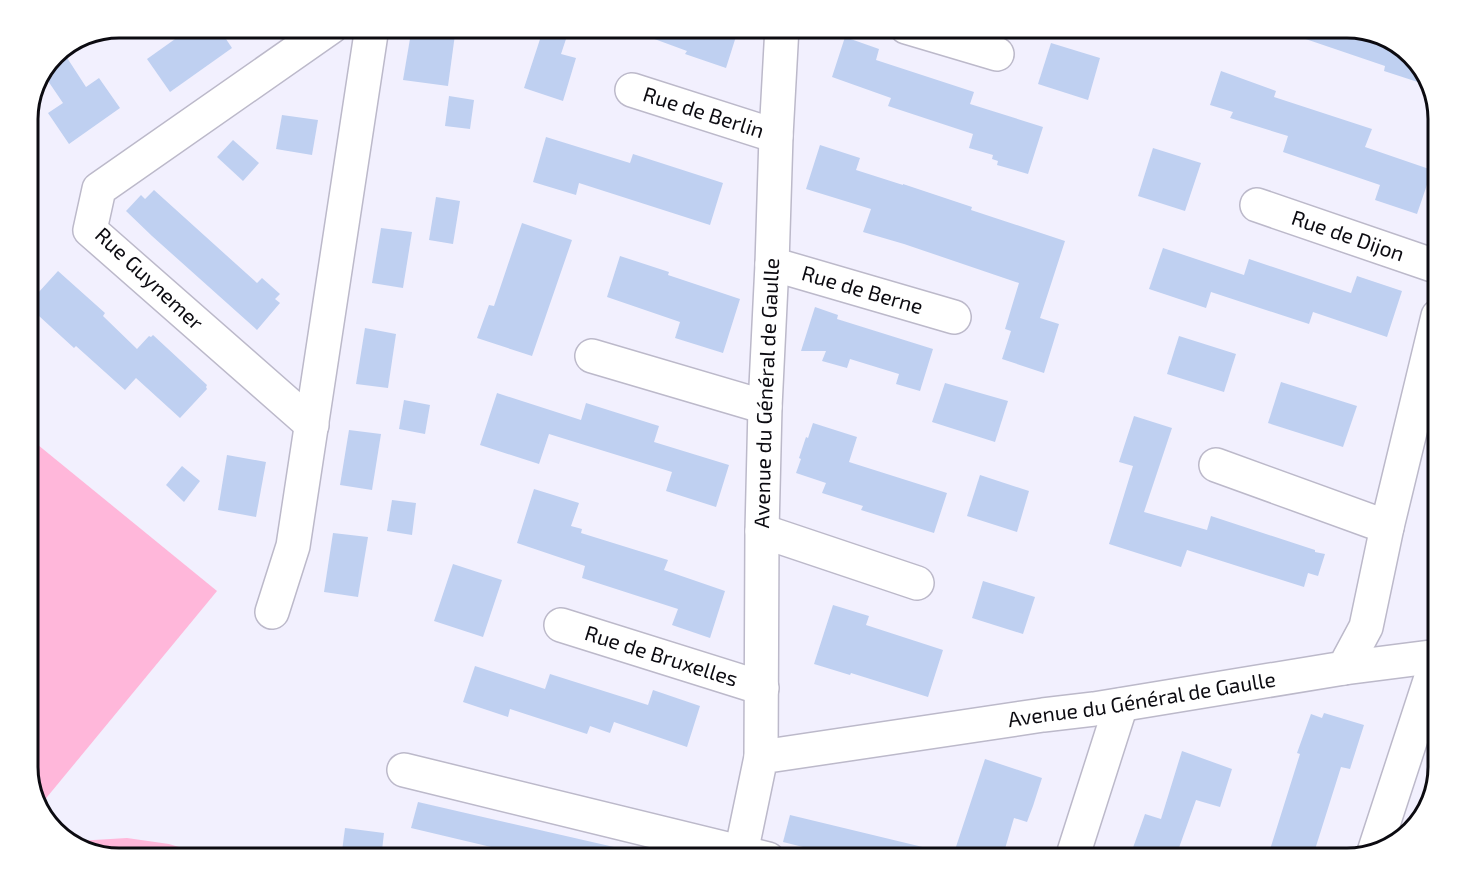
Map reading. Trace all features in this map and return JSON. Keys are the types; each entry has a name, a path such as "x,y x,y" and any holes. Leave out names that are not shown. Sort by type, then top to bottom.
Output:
{"street":[{"name":"Rue Guynemer","path":"312,425 90,230 99,189 315,38"},
{"path":"272,612 293,546 370,38"},
{"name":"Avenue du Général de Gaulle","path":"755,848 761,758 765,407 781,38"},
{"path":"943,38 997,54"},
{"name":"Rue de Berlin","path":"632,90 776,136"},
{"name":"Rue de Dijon","path":"1257,205 1427,263"},
{"name":"Rue de Berne","path":"772,264 954,317"},
{"path":"592,356 765,407"},
{"path":"1344,668 1366,627 1387,527 1427,387"},
{"path":"1216,465 1387,527"},
{"path":"762,531 917,583"},
{"name":"Rue de Bruxelles","path":"561,625 762,688"},
{"name":"Avenue du Général de Gaulle","path":"761,758 1121,705 1344,668 1427,657"},
{"path":"1377,842 1427,690"},
{"path":"1075,848 1121,705"},
{"path":"405,770 722,848"}],"shaded area":[{"path":"38,445 217,591 45,800 38,773"},
{"path":"127,838 182,848 108,848 84,841"}],"building":[{"path":"177,38 225,38 232,48 170,92 147,59"},
{"path":"410,38 455,38 448,86 403,80"},
{"path":"540,38 566,38 561,54 576,58 563,101 524,88"},
{"path":"652,38 736,38 726,68 685,54 687,51"},
{"path":"845,38 848,38 879,49 876,60 974,92 970,104 1043,127 1028,174 997,165 998,161 992,159 993,155 969,148 973,134 888,106 891,98 832,77"},
{"path":"1303,38 1367,40 1396,54 1411,69 1419,82 1384,71 1385,66"},
{"path":"1051,43 1100,58 1088,100 1038,84"},
{"path":"66,57 86,87 99,78 120,108 69,144 48,113 63,103 48,80 54,69"},
{"path":"1221,71 1276,91 1274,97 1372,129 1365,147 1427,168 1427,185 1417,214 1375,200 1380,185 1283,152 1288,136 1230,118 1233,112 1210,105"},
{"path":"449,96 474,100 470,129 445,126"},
{"path":"282,115 318,120 312,155 276,149"},
{"path":"546,137 630,163 633,154 723,183 710,225 579,183 576,195 533,182"},
{"path":"233,140 259,163 243,181 217,157"},
{"path":"820,145 860,158 856,170 972,207 971,210 1065,241 1040,318 1059,324 1044,373 1002,359 1011,331 1005,329 1019,283 863,232 871,209 806,189"},
{"path":"1153,148 1201,163 1185,211 1138,196"},
{"path":"154,190 257,283 262,278 280,294 275,299 280,303 257,330 126,211 141,195 145,199"},
{"path":"436,197 460,201 453,244 429,240"},
{"path":"522,223 572,240 532,356 477,338 489,305 494,306"},
{"path":"381,228 412,232 403,288 372,283"},
{"path":"1163,248 1244,275 1249,259 1351,293 1357,276 1402,291 1387,337 1313,312 1309,324 1211,292 1206,308 1149,289"},
{"path":"620,256 740,299 723,353 675,338 680,322 607,297"},
{"path":"58,271 105,313 103,316 137,349 149,336 153,335 207,385 207,389 180,418 136,378 125,390 38,315 38,293"},
{"path":"815,307 838,315 837,319 933,349 920,391 896,384 899,374 850,359 847,368 822,361 826,351 801,351"},
{"path":"365,328 396,334 388,388 356,384"},
{"path":"1179,336 1236,354 1224,392 1167,374"},
{"path":"1281,382 1357,406 1343,447 1268,423"},
{"path":"945,383 1008,401 995,442 932,422"},
{"path":"497,393 581,420 586,403 659,426 654,442 729,465 716,507 666,491 672,472 549,434 539,464 480,445"},
{"path":"404,400 430,405 425,434 399,429"},
{"path":"1134,416 1172,428 1144,512 1207,530 1211,516 1315,550 1315,552 1325,554 1318,576 1308,573 1304,587 1187,550 1181,567 1109,544 1133,466 1119,462"},
{"path":"813,423 857,437 849,462 947,493 934,533 861,510 863,506 822,493 826,483 796,473 806,437 808,438"},
{"path":"349,430 381,434 372,490 340,485"},
{"path":"227,455 266,462 256,517 218,510"},
{"path":"182,466 200,481 184,502 166,485"},
{"path":"980,475 1029,491 1017,532 967,516"},
{"path":"534,489 579,503 571,526 582,529 581,533 668,560 664,570 725,591 710,638 672,625 678,609 582,578 585,566 517,543"},
{"path":"392,500 416,503 412,535 387,531"},
{"path":"333,533 368,537 358,597 324,592"},
{"path":"453,564 502,580 483,637 434,621"},
{"path":"983,581 1035,597 1023,634 972,618"},
{"path":"833,605 869,616 866,625 943,650 928,697 814,664"},
{"path":"475,666 545,689 550,674 648,705 653,690 700,706 687,747 614,722 610,733 590,726 587,734 510,709 508,717 463,702"},
{"path":"1324,713 1364,725 1350,769 1341,767 1315,848 1270,848 1300,754 1297,753 1311,714 1322,718"},
{"path":"1182,751 1232,769 1220,807 1196,800 1179,848 1133,848 1145,814 1161,819"},
{"path":"985,759 1042,778 1027,822 1014,818 1005,848 956,848"},
{"path":"418,802 618,848 496,848 411,828"},
{"path":"790,815 927,848 807,848 783,842"},
{"path":"345,828 384,833 382,848 342,848"}]}
